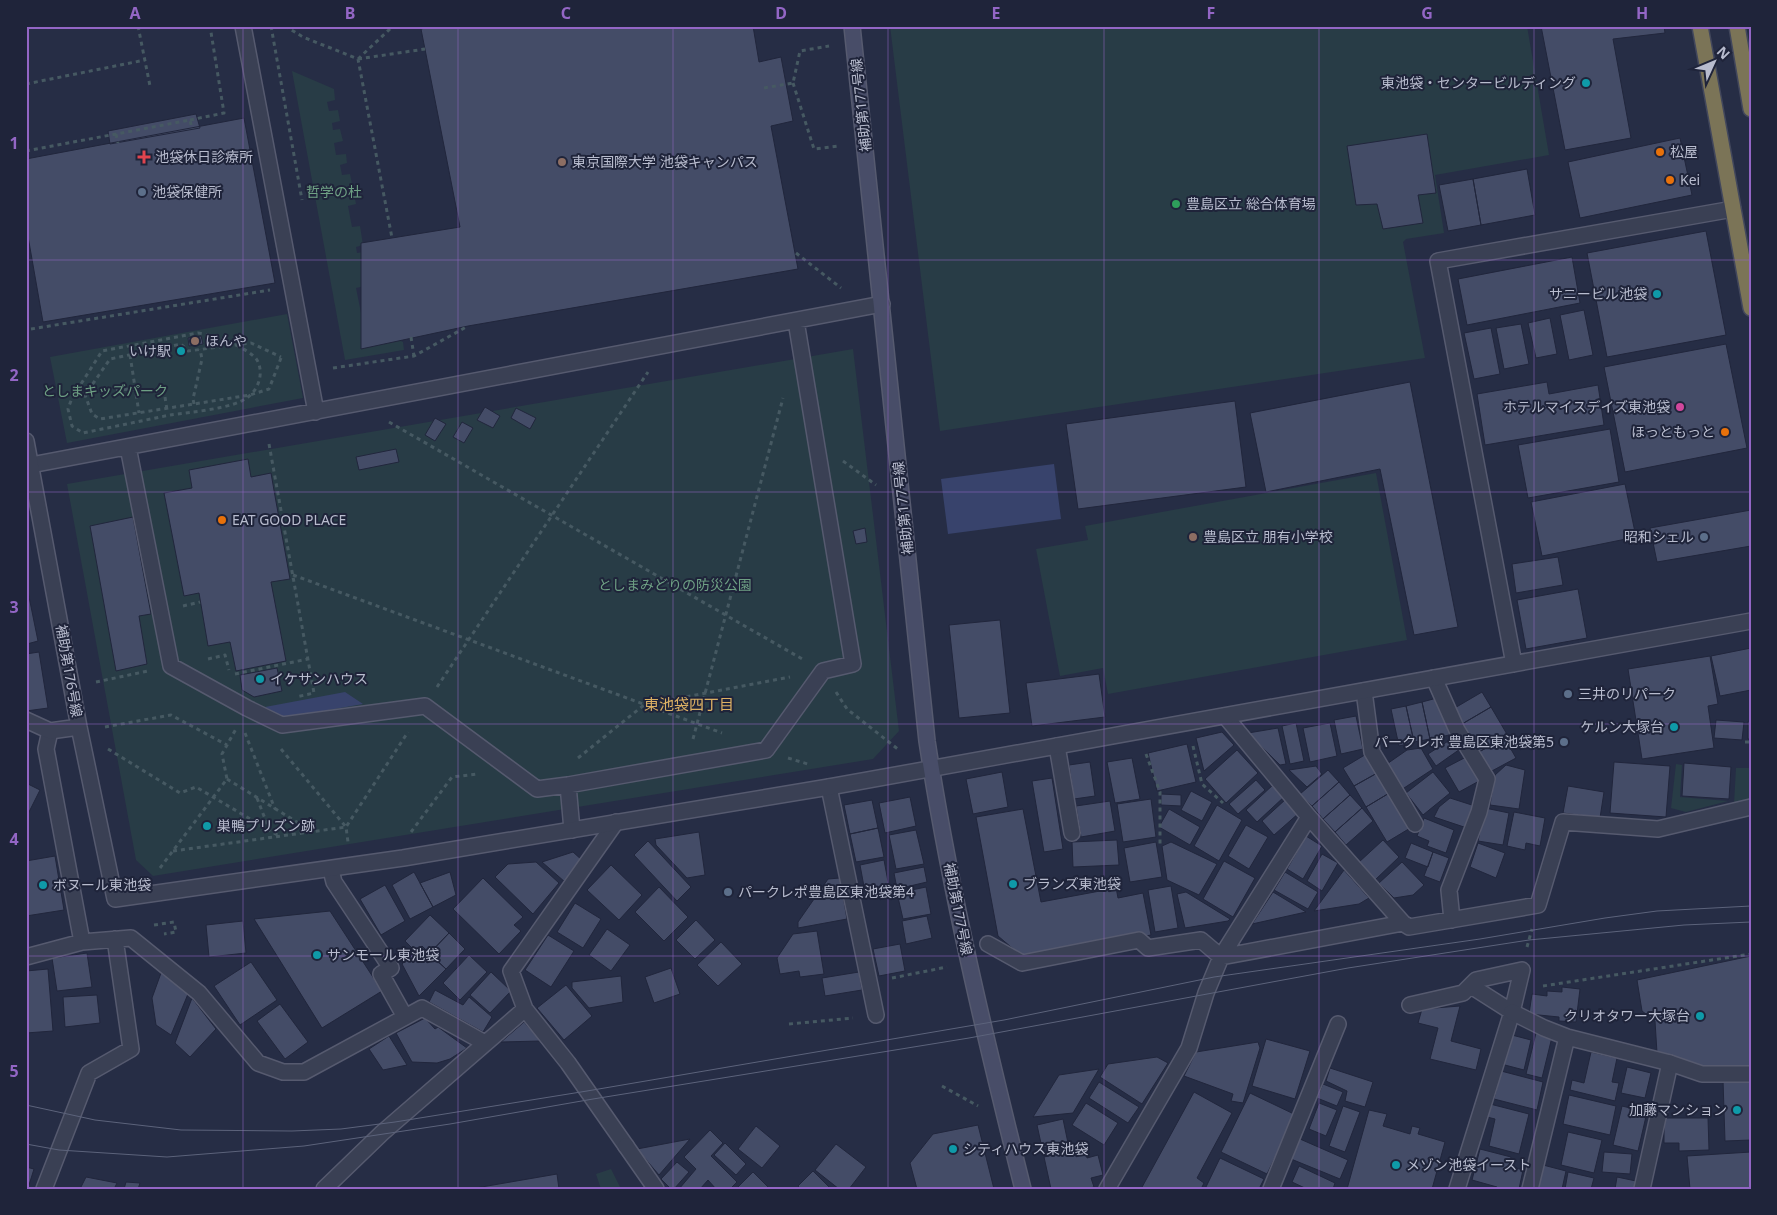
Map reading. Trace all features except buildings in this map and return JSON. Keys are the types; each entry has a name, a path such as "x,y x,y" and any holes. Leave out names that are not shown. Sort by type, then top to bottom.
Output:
{"highway":[{"path":"1700,26 1751,308"},
{"path":"1737,26 1751,109"}],"street":[{"path":"243,26 316,412"},
{"name":"補助第177号線","path":"852,26 932,769 974,987 1023,1189"},
{"path":"1514,664 1438,261 1733,209"},
{"path":"31,465 882,304"},
{"path":"128,447 171,666 243,715 282,726 425,706 537,789 766,750 823,671 853,664 796,320"},
{"name":"補助第176号線","path":"26,441 79,727 115,899 331,870"},
{"path":"404,1017 381,974 392,968 334,882 331,870 932,769 1751,621"},
{"path":"1434,678 1457,730 1487,779 1479,812 1449,890 1452,920"},
{"path":"1364,691 1372,752 1415,824"},
{"path":"1225,716 1309,817 1403,923 1409,927 1538,905 1563,822 1658,829 1751,806"},
{"path":"26,720 50,731 79,727"},
{"path":"50,731 46,748 82,942"},
{"path":"1057,746 1072,833"},
{"path":"568,785 572,830"},
{"path":"829,787 876,1015"},
{"path":"1107,1189 1189,1048 1206,993 1221,957 1309,817"},
{"path":"616,822 511,971 525,1008 568,1063 656,1189"},
{"path":"1221,957 1403,923"},
{"path":"26,957 82,942 131,938 199,993 258,1063 283,1072 304,1072 422,1008 484,1043"},
{"path":"44,1189 88,1072 130,1050 115,939"},
{"path":"988,944 1022,963 1139,940 1148,948 1201,940 1221,957"},
{"path":"1410,1005 1463,993 1476,980 1522,970 1512,1012 1458,1189"},
{"path":"1470,986 1512,1012 1567,1037 1670,1063 1702,1074 1751,1074"},
{"path":"324,1189 382,1133 525,1008"},
{"path":"1271,1189 1338,1024"},
{"path":"1530,1189 1567,1037"},
{"path":"1642,1189 1670,1063"}],"path":[{"path":"138,26 150,86"},
{"path":"26,151 224,113 210,26"},
{"path":"285,26 303,37 358,59 425,49"},
{"path":"358,59 392,26"},
{"path":"829,46 800,51 793,83 814,149 839,146"},
{"path":"358,59 392,238"},
{"path":"26,84 145,60"},
{"path":"764,88 793,83"},
{"path":"190,120 192,129"},
{"path":"116,134 118,143"},
{"path":"796,253 829,278"},
{"path":"31,329 292,287"},
{"path":"333,368 414,356 468,326"},
{"path":"198,333 210,335 234,345 249,352 256,358 260,367 260,377 255,390 250,395 236,403 83,433 72,426 68,409 72,398 102,351 198,333"},
{"path":"411,337 414,356"},
{"path":"281,357 269,389 250,395 100,419 92,414 85,395 110,359 181,344 188,351 250,343 281,357 288,356"},
{"path":"194,404 193,399 202,359 200,349"},
{"path":"130,355 139,413"},
{"path":"468,641 652,365"},
{"path":"116,390 136,389"},
{"path":"686,764 784,396"},
{"path":"165,397 168,416"},
{"path":"386,420 823,671 847,709 901,751"},
{"path":"268,436 277,496 314,693 295,698"},
{"path":"293,575 723,734"},
{"path":"230,674 308,660"},
{"path":"96,682 171,666"},
{"path":"576,760 644,705 823,671"},
{"path":"104,727 172,715 227,745"},
{"path":"243,715 222,754 227,779 313,832"},
{"path":"243,715 275,809"},
{"path":"1188,723 1202,784 1223,803"},
{"path":"1139,732 1160,792 1160,844"},
{"path":"1745,742 1751,742"},
{"path":"278,746 346,827 348,850"},
{"path":"108,749 180,793 196,787 280,836"},
{"path":"766,750 818,768"},
{"path":"411,832 452,777 512,771"},
{"path":"155,875 227,779"},
{"path":"257,797 269,830"},
{"path":"172,851 346,827"},
{"path":"1522,970 1538,905"},
{"path":"149,926 174,922"},
{"path":"1518,990 1751,954"},
{"path":"869,983 953,966"},
{"path":"789,1024 876,1015"},
{"path":"942,1086 983,1109"}],"green space":[{"name":"豊島区立 総合体育場","path":"890,26 1527,26 1549,155 1435,175 1444,233 1406,239 1403,242 1425,358 940,431"},
{"name":"哲学の杜","path":"292,71 334,89 335,100 327,102 329,111 338,110 340,121 332,123 333,130 340,129 343,141 334,143 336,155 346,154 347,163 340,165 342,175 350,174 356,204 348,206 352,227 360,226 363,245 356,247 357,253 364,252 370,285 356,288 362,318 380,332 403,342 404,350 345,360"},
{"name":"としまキッズパーク","path":"287,314 303,398 67,443 50,357"},
{"name":"としまみどりの防災公園","path":"853,349 899,731 873,759 153,876 136,860 67,484"},
{"path":"1376,473 1407,640 1108,694 1103,668 1060,676 1036,549 1088,540 1085,526"},
{"path":"1676,764 1682,765 1680,797 1728,801 1686,812 1671,808"},
{"path":"1736,768 1751,768 1751,800 1734,804"},
{"path":"611,1169 621,1189 601,1189 596,1174"}],"water":[{"path":"1054,464 1061,519 948,534 941,479"},
{"path":"345,692 363,704 284,718 265,707"}],"tram line":[{"path":"26,1105 95,1120 181,1130 292,1131 341,1129 587,1091 1004,1020 1214,977 1480,939 1657,911 1751,906"},
{"path":"26,1144 59,1150 167,1157 304,1146 450,1124 969,1038 1348,968 1529,940 1684,925 1751,922"}],"place":[{"name":"東池袋・センタービルディング","path":"1586,83"},
{"name":"松屋","path":"1660,152"},
{"name":"池袋休日診療所","path":"144,157"},
{"name":"東京国際大学 池袋キャンパス","path":"562,162"},
{"name":"Kei","path":"1670,180"},
{"name":"池袋保健所","path":"142,192"},
{"name":"豊島区立 総合体育場","path":"1176,204"},
{"name":"サニービル池袋","path":"1657,294"},
{"name":"ほんや","path":"195,341"},
{"name":"いけ駅","path":"181,351"},
{"name":"ホテルマイスデイズ東池袋","path":"1680,407"},
{"name":"ほっともっと","path":"1725,432"},
{"name":"EAT GOOD PLACE","path":"222,520"},
{"name":"豊島区立 朋有小学校","path":"1193,537"},
{"name":"昭和シェル","path":"1704,537"},
{"name":"イケサンハウス","path":"260,679"},
{"name":"三井のリパーク","path":"1568,694"},
{"name":"ケルン大塚台","path":"1674,727"},
{"name":"パークレポ 豊島区東池袋第5","path":"1564,742"},
{"name":"巣鴨プリズン跡","path":"207,826"},
{"name":"ブランズ東池袋","path":"1013,884"},
{"name":"ボヌール東池袋","path":"43,885"},
{"name":"パークレポ豊島区東池袋第4","path":"728,892"},
{"name":"サンモール東池袋","path":"317,955"},
{"name":"クリオタワー大塚台","path":"1700,1016"},
{"name":"加藤マンション","path":"1737,1110"},
{"name":"シティハウス東池袋","path":"953,1149"},
{"name":"メゾン池袋イースト","path":"1396,1165"}],"district":[{"name":"東池袋四丁目","path":"689,705"}]}
